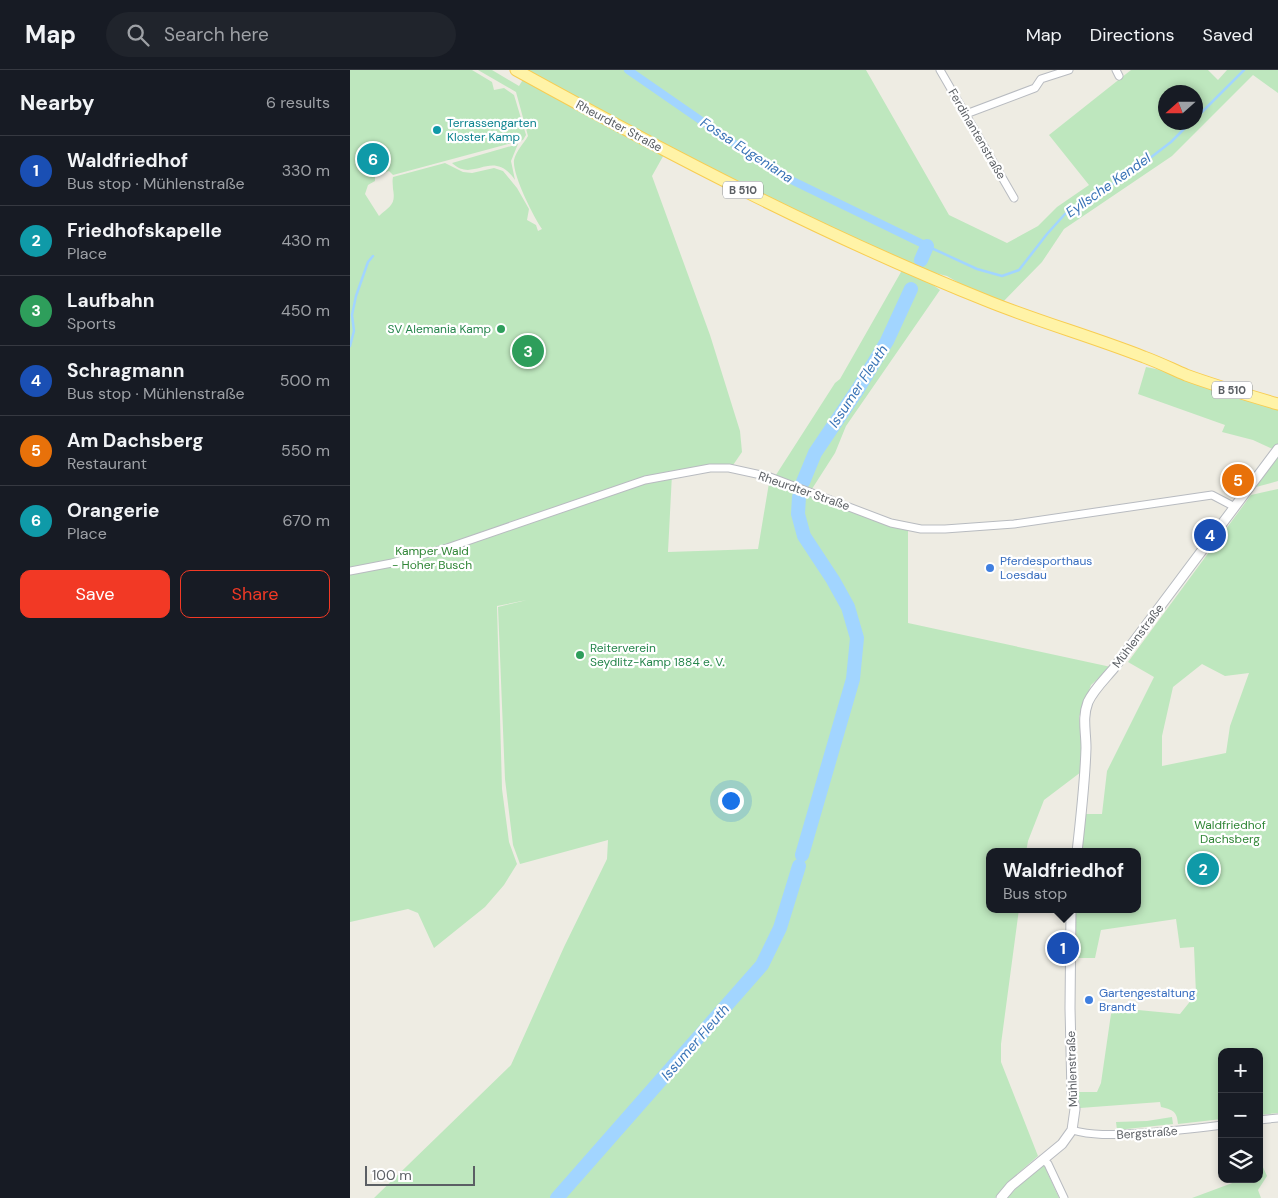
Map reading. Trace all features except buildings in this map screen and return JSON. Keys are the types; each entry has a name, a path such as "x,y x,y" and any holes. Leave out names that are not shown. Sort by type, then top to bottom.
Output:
{"main road":[{"name":"Rheurdter Straße","path":"516,70 608,121 692,164 812,224 925,275 989,302 1144,357 1186,375 1278,404"}],"street":[{"name":"Ferdinantenstraße","path":"940,70 1014,198"},
{"path":"966,114 1035,88 1041,79 1069,70"},
{"name":"Mühlenstraße","path":"1077,848 1086,746 1084,723 1089,700 1278,449"},
{"name":"Rheurdter Straße","path":"350,571 392,563 447,548 645,480 710,468 729,468 770,477 891,523 921,529 945,530 1014,524 1212,495 1235,507"},
{"name":"Mühlenstraße","path":"1071,913 1070,1008 1072,1093 1075,1109 1072,1130"},
{"path":"1263,1120 1278,1118"},
{"name":"Bergstraße","path":"1072,1130 1110,1135 1173,1131 1218,1125"},
{"path":"1001,1198 1010,1186 1062,1144 1072,1130"},
{"path":"1043,1159 1048,1164 1064,1198"}],"green space":[{"name":"Kamper Wald - Hoher Busch","path":"350,70 472,70 492,82 494,90 504,88 514,95 526,135 523,140 393,175 389,171 375,175 375,181 368,185 365,194 379,216 393,202 393,177 445,163 463,172 472,173 494,168 503,171 517,188 529,209 527,220 536,225 538,231 542,229 524,195 514,166 516,153 528,136 516,92 478,70 492,70 519,86 529,70 866,70 949,215 1007,243 1038,226 1057,207 1089,185 1049,135 1131,70 1208,70 1218,80 1227,70 1278,70 1278,93 1253,75 1203,125 1203,85 1158,85 1158,130 1198,130 1172,156 1064,229 1042,262 999,306 947,276 907,266 940,290 846,426 835,453 810,492 908,527 908,623 1111,667 1091,685 1079,717 1083,756 1081,772 1044,800 1027,848 986,848 986,913 1018,913 1001,1044 1001,1062 1038,1156 1008,1182 995,1198 374,1198 511,1065 564,947 607,859 608,840 520,864 513,845 505,779 498,607 527,600 497,606 502,789 509,842 517,864 504,885 485,907 434,948 418,913 408,909 350,922","holes":["666,151 905,265 840,379 835,383 774,478 770,477 758,549 668,552 672,474 731,468 742,452 740,431 710,335 652,176"]},
{"path":"518,144 511,161 515,180 507,171 499,166 468,170 452,163"},
{"path":"1146,367 1186,375 1278,403 1277,451 1253,440 1222,432 1225,425 1138,394"},
{"path":"1278,453 1278,481 1256,487"},
{"name":"Waldfriedhof Dachsberg","path":"1278,489 1278,1113 1263,1115 1263,1048 1218,1048 1218,1119 1178,1124 1177,1116 1171,1110 1161,1107 1160,1102 1080,1108 1078,1092 1097,1092 1101,1083 1111,1014 1117,1008 1180,1014 1196,994 1194,947 1180,948 1176,919 1101,930 1095,958 1076,958 1076,913 1141,913 1141,848 1082,848 1086,814 1102,814 1107,771 1154,677 1128,662 1251,495","holes":["1202,664 1225,676 1249,673 1230,726 1226,753 1162,766 1162,736 1173,687"]},
{"path":"1172,1117 1173,1124 1117,1130 1116,1122 1147,1121"},
{"path":"1044,1165 1059,1198 1007,1198 1035,1169"},
{"path":"1263,1167 1267,1176 1263,1182"},
{"path":"1232,1183 1262,1183 1258,1190 1261,1198 1192,1198"}],"waterway":[{"name":"Fossa Eugeniana","path":"628,70 787,178 927,246"},
{"name":"Eyllsche Kendel","path":"1203,111 1244,70"},
{"name":"Eyllsche Kendel","path":"927,246 977,269 1002,276 1019,270 1065,214 1133,171 1171,142 1183,130"},
{"name":"Issumer Fleuth","path":"921,260 927,246"},
{"path":"350,346 354,331 352,315 356,296 368,262 373,256"},
{"name":"Issumer Fleuth","path":"803,482 815,453 858,389 887,341 911,289"},
{"name":"Issumer Fleuth","path":"799,497 798,514 804,536 848,607 857,638 853,679 802,855"},
{"name":"Issumer Fleuth","path":"557,1198 762,965 780,928 799,866"}],"place":[{"name":"Terrassengarten Kloster Kamp","path":"437,130"},
{"name":"Orangerie","path":"373,159"},
{"name":"SV Alemania Kamp","path":"501,329"},
{"name":"Laufbahn","path":"528,351"},
{"name":"Am Dachsberg","path":"1238,480"},
{"name":"Schragmann","path":"1210,535"},
{"name":"Pferdesporthaus Loesdau","path":"990,568"},
{"name":"Reiterverein Seydlitz-Kamp 1884 e. V.","path":"580,655"},
{"name":"Friedhofskapelle","path":"1203,869"},
{"name":"Waldfriedhof","path":"1063,948"},
{"name":"Gartengestaltung Brandt","path":"1089,1000"}]}
